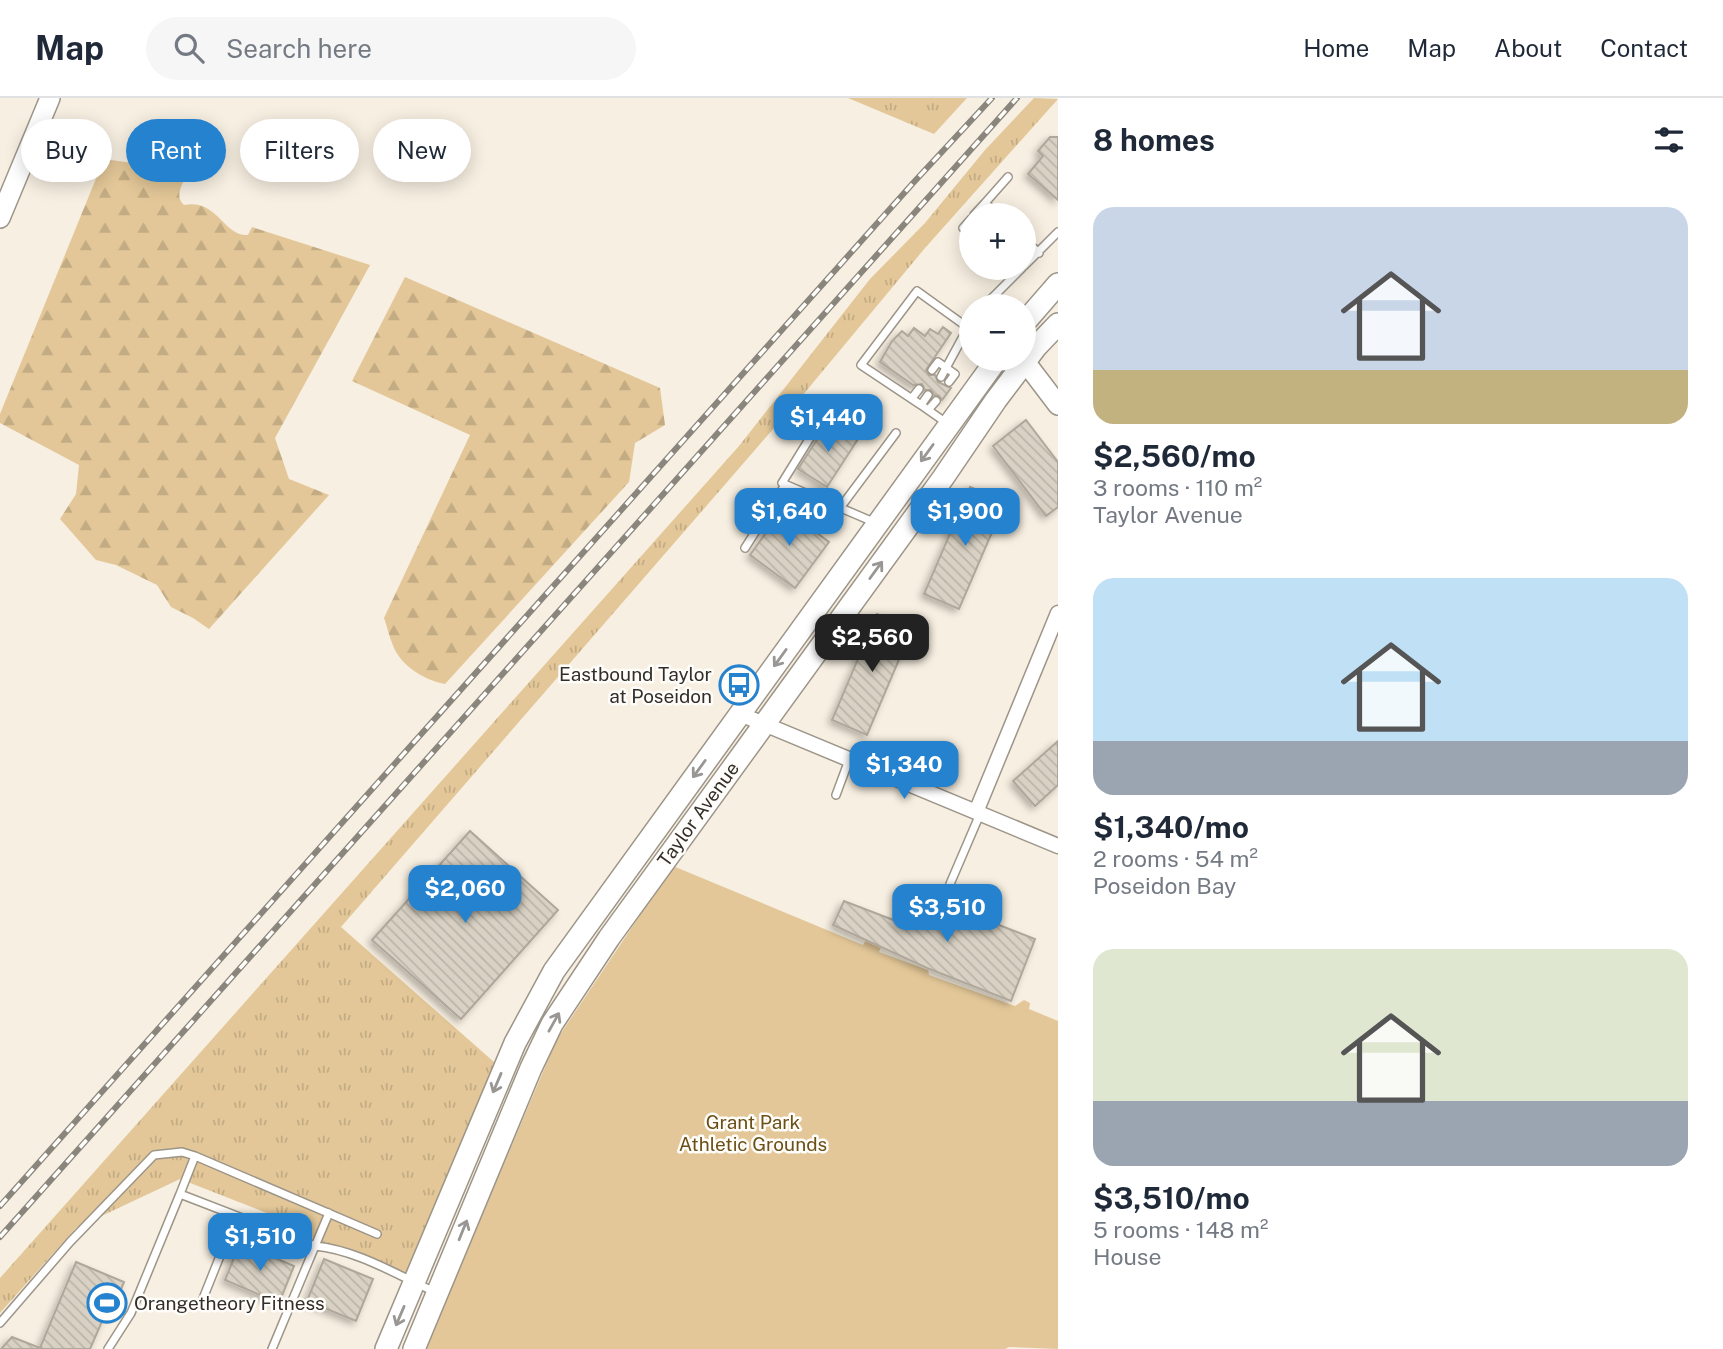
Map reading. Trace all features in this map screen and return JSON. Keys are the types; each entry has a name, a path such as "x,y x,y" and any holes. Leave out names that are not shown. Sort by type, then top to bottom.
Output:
{"main road":[{"path":"1036,309 1058,284"},
{"name":"Taylor Avenue","path":"1036,347 1058,324"},
{"name":"Taylor Avenue","path":"386,1349 514,1043 542,990 617,880 988,371"},
{"name":"Taylor Avenue","path":"414,1349 507,1124 552,1024 609,938 949,470 1016,371"}],"street":[{"path":"0,218 47,99"},
{"path":"1032,371 1058,405"},
{"path":"978,813 1058,613"},
{"path":"740,714 1058,846"}],"lane":[{"path":"985,203 1008,177"},
{"path":"1036,256 1058,232"},
{"path":"1036,250 1039,253"},
{"path":"996,294 1008,280"},
{"path":"948,424 861,365 917,292 959,319"},
{"path":"941,377 959,346"},
{"path":"932,370 938,362 948,369 955,374 949,382"},
{"path":"912,398 919,389"},
{"path":"921,404 928,395"},
{"path":"929,410 936,401"},
{"path":"816,428 782,483 877,524"},
{"path":"840,508 896,433"},
{"path":"745,548 785,485"},
{"path":"836,795 849,760"},
{"path":"950,884 978,813"},
{"path":"0,1323 70,1242 154,1156 182,1152 195,1156 377,1234"},
{"path":"108,1349 131,1313 195,1156"},
{"path":"180,1194 315,1246 333,1248 404,1276 437,1293"},
{"path":"272,1349 329,1213"},
{"path":"202,1301 236,1216"}],"green space":[{"path":"848,98 967,98 934,134"},
{"path":"1034,98 1058,99 965,203 959,203 959,210 807,390 341,927 503,1070 414,1283 317,1241 290,1222 180,1179 76,1228 0,1313 0,1278 739,446 870,279 925,223 985,150"},
{"path":"112,160 126,162 126,182 183,182 179,197 184,205 205,207 240,234 248,235 252,227 370,265 275,438 289,479 329,495 209,629 171,607 157,585 116,565 96,560 60,519 76,494 79,465 0,423 0,414 95,182 112,182"},
{"path":"405,277 660,388 665,425 635,443 629,482 445,684 419,674 402,660 393,647 384,618 470,435 352,381"},
{"name":"Grant Park Athletic Grounds","path":"673,866 863,945 866,940 881,947 879,952 928,970 929,975 1015,1006 1024,1000 1030,1003 1029,1009 1058,1021 1058,1349 425,1349 557,1039"}],"building":[{"path":"1050,137 1058,137 1058,200 1028,174 1043,156 1038,151"},
{"path":"943,327 951,333 926,370 929,375 935,375 938,382 951,388 942,400 931,390 925,390 922,384 913,385 880,362 892,341 902,331 908,336 914,328 925,336 930,329 938,334"},
{"path":"1026,420 1058,462 1058,507 1046,516 993,446"},
{"path":"829,421 858,439 827,487 798,469"},
{"path":"970,487 1005,502 959,609 924,594"},
{"path":"784,508 829,542 795,588 750,555"},
{"path":"877,614 912,629 867,735 832,720"},
{"path":"1058,741 1058,785 1035,806 1013,781"},
{"path":"470,831 558,910 461,1019 372,940"},
{"path":"932,899 1035,939 1011,1001 927,968 833,925 844,901 896,921 900,914 926,913"},
{"path":"240,1243 294,1266 279,1303 225,1280"},
{"path":"324,1259 373,1279 356,1321 307,1301"},
{"path":"76,1262 124,1282 111,1314 106,1312 90,1349 1,1349 12,1337 40,1348"}],"railway":[{"path":"0,1206 992,98"},
{"path":"0,1237 1017,98"}],"place":[{"name":"Eastbound Taylor at Poseidon","path":"739,685"},
{"name":"Orangetheory Fitness","path":"107,1303"}]}
